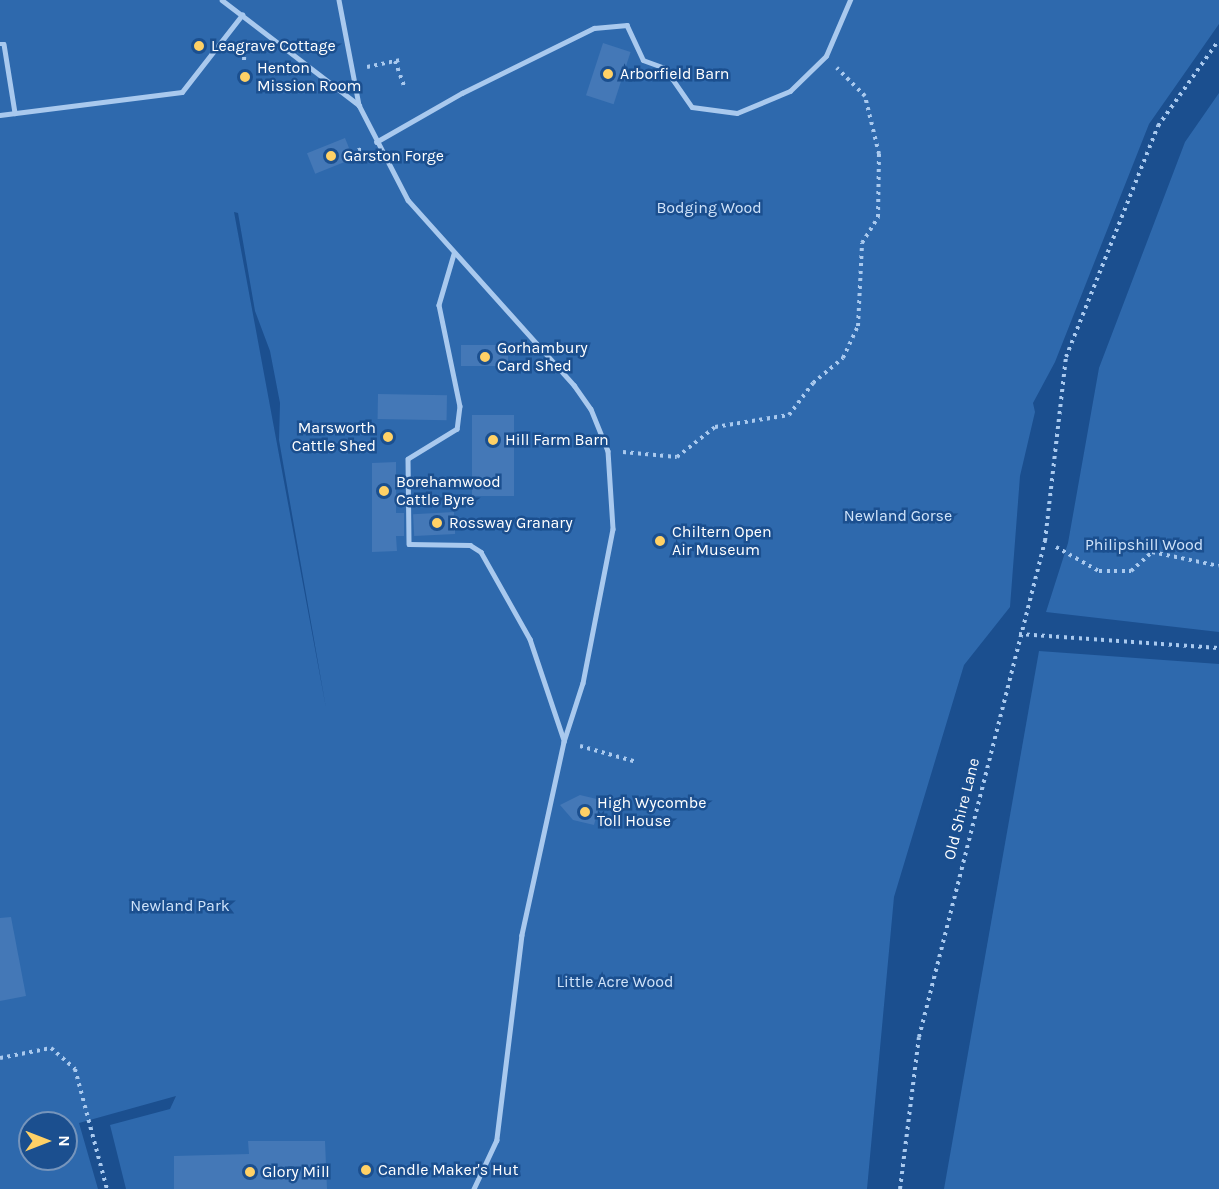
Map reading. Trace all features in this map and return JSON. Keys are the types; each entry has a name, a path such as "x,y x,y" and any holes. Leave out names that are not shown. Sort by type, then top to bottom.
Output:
{"lane":[{"path":"222,0 358,105"},
{"path":"339,0 358,105 408,200 454,254 574,385 591,409 608,450 614,529 583,683 564,742 522,935 497,1140 474,1189"},
{"path":"376,142 462,93 594,28 627,25 643,60 665,68 692,107 737,113 790,91 826,56 850,0"},
{"path":"0,115 182,92 242,15"},
{"path":"0,44 4,44 15,113"},
{"path":"454,254 439,305 460,406 457,429 408,459 409,544 470,545 481,552 530,639 564,742"}],"path":[{"name":"Old Shire Lane","path":"900,1189 919,1037 1020,632 1045,542 1066,357 1158,126 1219,40"},
{"path":"608,450 677,457 715,427 789,415 813,383 843,358 858,326 862,243 878,217 879,154 865,96 826,56"},
{"path":"352,70 397,60 405,88"},
{"path":"1056,547 1099,571 1131,571 1152,552 1219,567"},
{"path":"1020,632 1219,648"},
{"path":"564,742 637,762"},
{"path":"0,1058 51,1048 75,1069 107,1189"}],"green space":[{"name":"Chiltern Open Air Museum","path":"0,0 1219,0 1219,24 1149,124 1055,362 1033,403 1035,412 1020,476 1010,607 964,665 894,897 867,1189 126,1189 110,1125 170,1109 176,1096 79,1123 98,1189 0,1189","holes":["234,212 238,213 255,311 270,351 280,403 279,440 326,708"]},
{"name":"Philipshill Wood","path":"1219,93 1219,632 1046,612 1068,543 1099,368 1185,142"},
{"path":"1039,651 1219,664 1219,1189 944,1189"}],"building":[{"name":"Arborfield Barn","path":"603,43 631,52 614,104 586,95"},
{"name":"Garston Forge","path":"345,138 353,158 315,174 307,153"},
{"name":"Gorhambury Card Shed","path":"461,345 508,345 508,366 461,366"},
{"name":"Marsworth Cattle Shed","path":"378,394 447,395 447,420 378,419"},
{"name":"Hill Farm Barn","path":"472,415 514,415 514,496 472,496"},
{"path":"396,462 396,513 404,513 404,536 396,536 397,551 372,552 372,463"},
{"name":"Rossway Granary","path":"454,512 455,534 414,536 413,514"},
{"name":"High Wycombe Toll House","path":"580,795 601,800 594,825 573,820 560,805"},
{"path":"11,917 26,996 0,1001 0,918"},
{"name":"Glory Mill","path":"248,1141 325,1141 327,1189 174,1189 174,1156 249,1154"}],"place":[{"name":"Leagrave Cottage","path":"199,46"},
{"name":"Arborfield Barn","path":"608,74"},
{"name":"Henton Mission Room","path":"245,77"},
{"name":"Garston Forge","path":"331,156"},
{"name":"Gorhambury Card Shed","path":"485,357"},
{"name":"Marsworth Cattle Shed","path":"388,437"},
{"name":"Hill Farm Barn","path":"493,440"},
{"name":"Borehamwood Cattle Byre","path":"384,491"},
{"name":"Rossway Granary","path":"437,523"},
{"name":"Chiltern Open Air Museum","path":"660,541"},
{"name":"High Wycombe Toll House","path":"585,812"},
{"name":"Candle Maker's Hut","path":"366,1170"},
{"name":"Glory Mill","path":"250,1172"}],"park label":[{"name":"Bodging Wood","path":"709,208"},
{"name":"Newland Gorse","path":"898,516"},
{"name":"Newland Park","path":"180,906"},
{"name":"Little Acre Wood","path":"615,982"}]}
